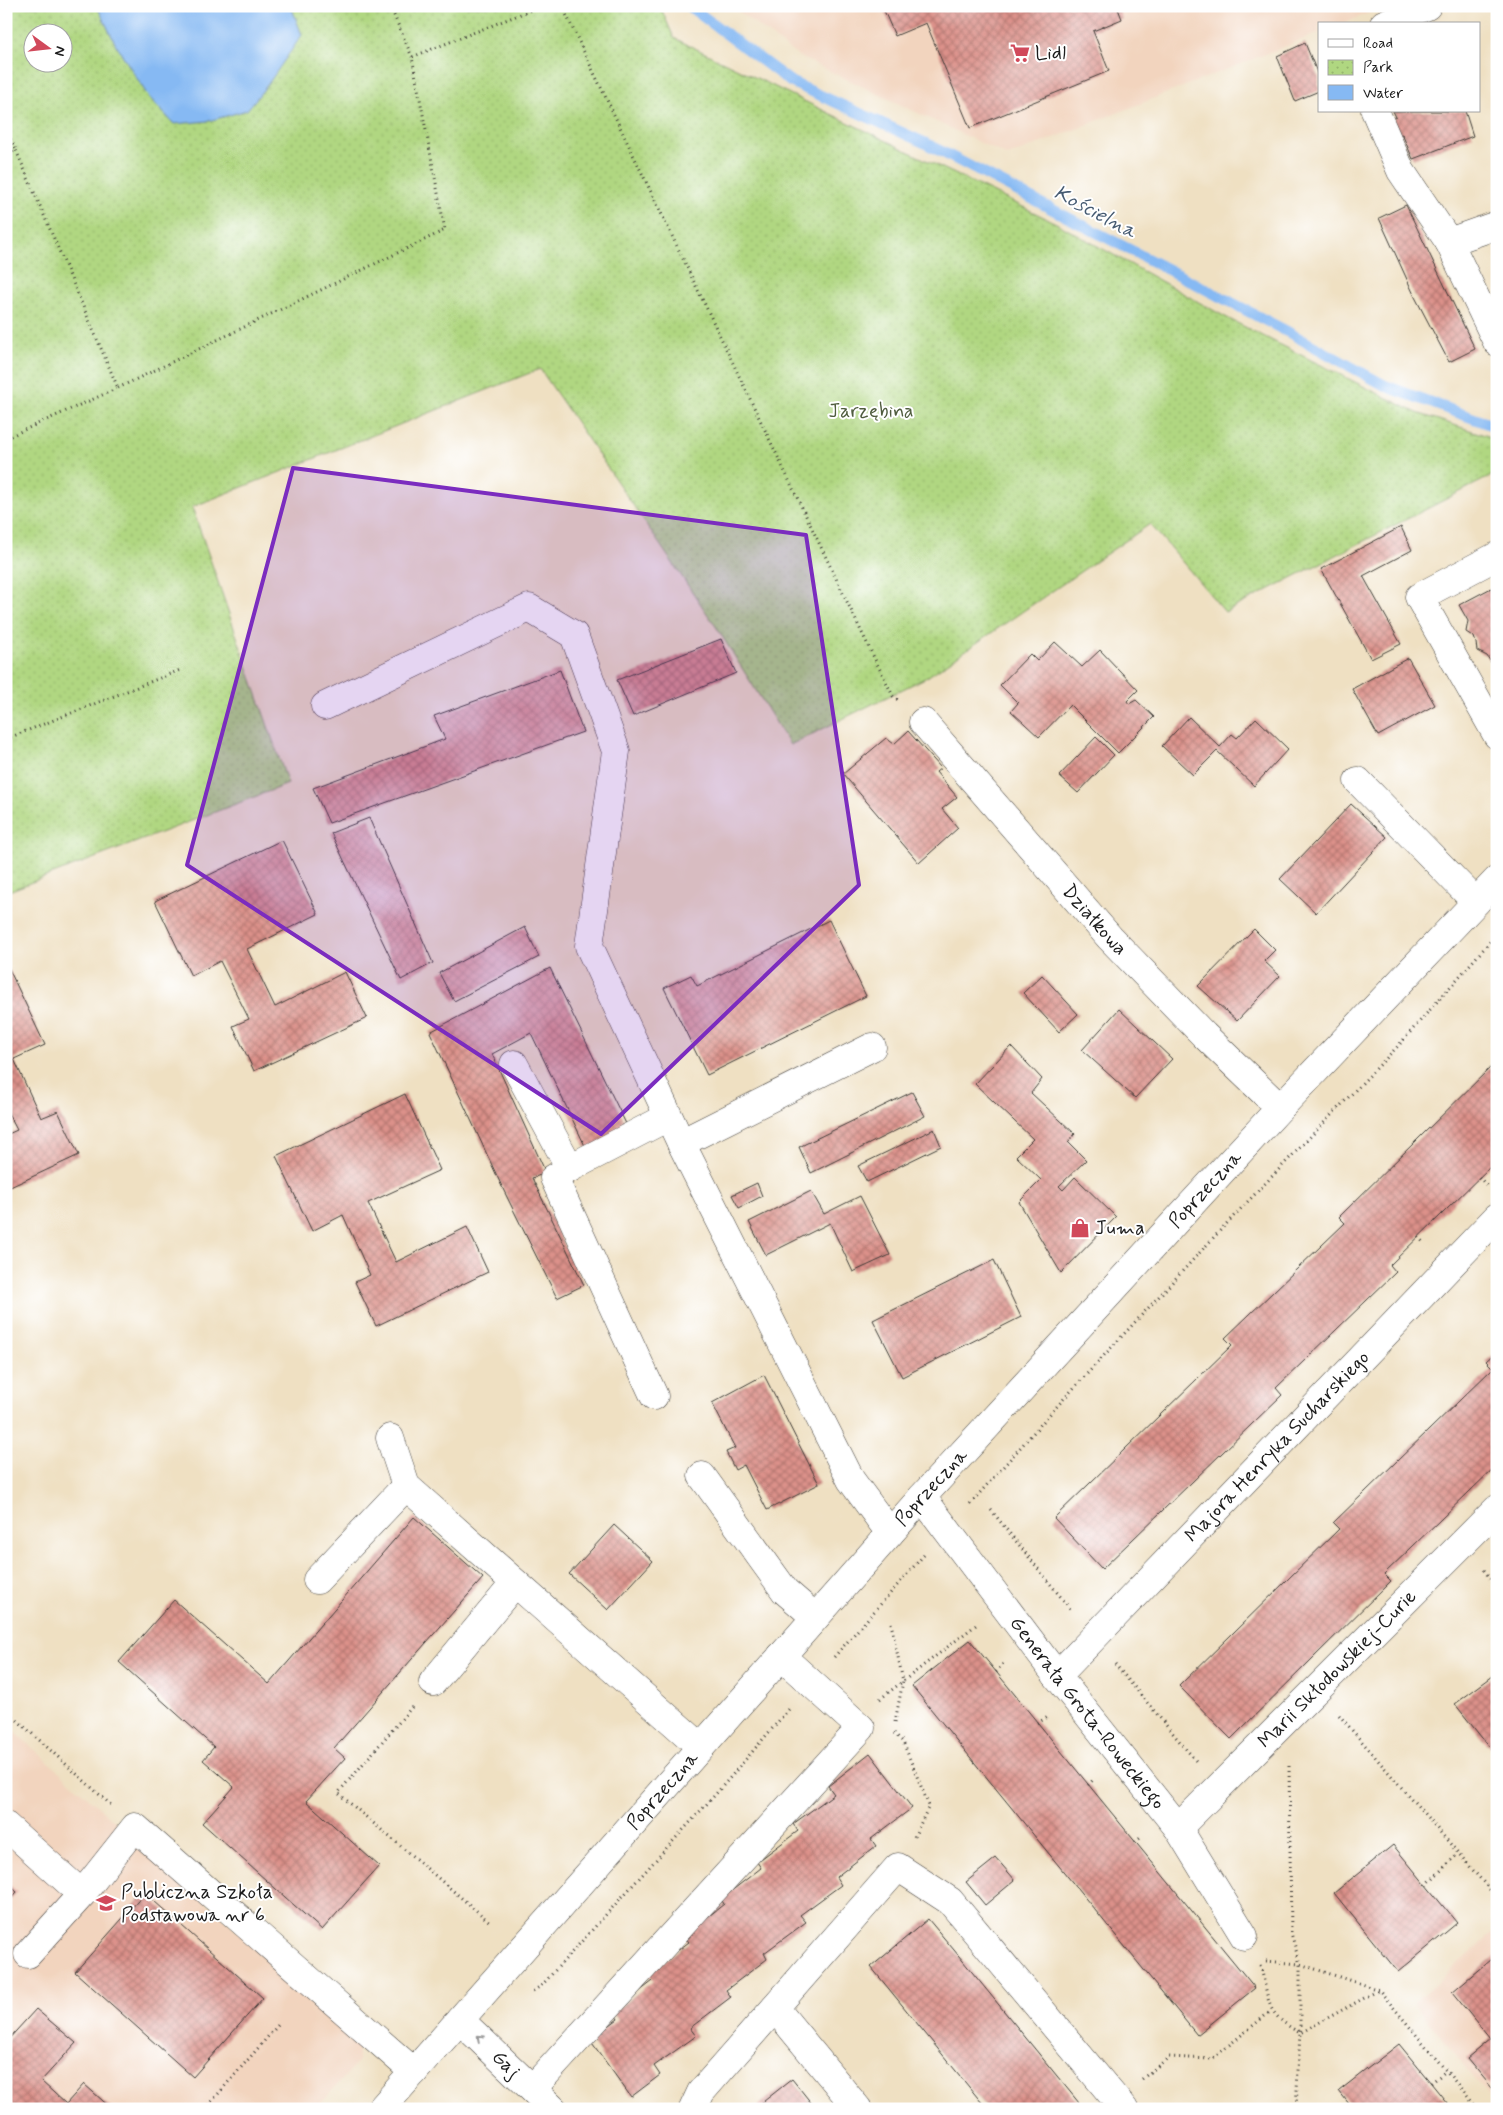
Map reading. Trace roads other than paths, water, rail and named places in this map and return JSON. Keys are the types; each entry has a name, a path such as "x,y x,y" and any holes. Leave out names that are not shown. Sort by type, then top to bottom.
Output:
{"street":[{"path":"1389,22 1427,6"},
{"path":"1375,112 1401,171 1449,242 1497,342"},
{"path":"1449,242 1497,225"},
{"path":"1497,556 1419,597 1497,735"},
{"path":"325,706 529,608 574,635 616,751 589,946 668,1117 851,1480 890,1534"},
{"name":"Działkowa","path":"923,722 1110,938 1204,1035 1280,1108"},
{"path":"1358,781 1476,902"},
{"name":"Poprzeczna","path":"381,2109 922,1497 1280,1108 1497,880"},
{"path":"681,1143 872,1047"},
{"path":"514,1064 570,1168"},
{"path":"654,1396 554,1178 668,1117"},
{"name":"Majora Henryka Sucharskiego","path":"1057,1676 1497,1218"},
{"path":"390,1438 406,1486 701,1747"},
{"path":"702,1476 785,1591 815,1616"},
{"path":"316,1580 406,1486"},
{"name":"Generała Grota-Roweckiego","path":"922,1497 1057,1676 1178,1828 1244,1936"},
{"name":"Marii Skłodowskiej-Curie","path":"1178,1828 1497,1509"},
{"path":"433,1682 515,1583"},
{"path":"533,2088 861,1728 781,1656"},
{"path":"6,1826 82,1894"},
{"path":"28,1954 82,1894 135,1827 414,2072"},
{"path":"693,2109 701,2092 898,1868 950,1901 1120,2105"},
{"path":"775,2008 858,2109"},
{"name":"Gaj","path":"460,2020 553,2109"}],"water":[{"path":"97,6 291,6 302,35 268,84 247,110 209,121 174,124 148,96 116,45"}],"waterway":[{"name":"Kościelna","path":"689,6 791,82 925,143 1288,332 1386,386 1497,427"}],"place":[{"name":"Lidl","path":"1020,53"},
{"name":"Juma","path":"1080,1228"},
{"name":"Publiczna Szkoła Podstawowa nr 6","path":"106,1903"}],"park label":[{"name":"Jarzębina","path":"871,411"}]}
